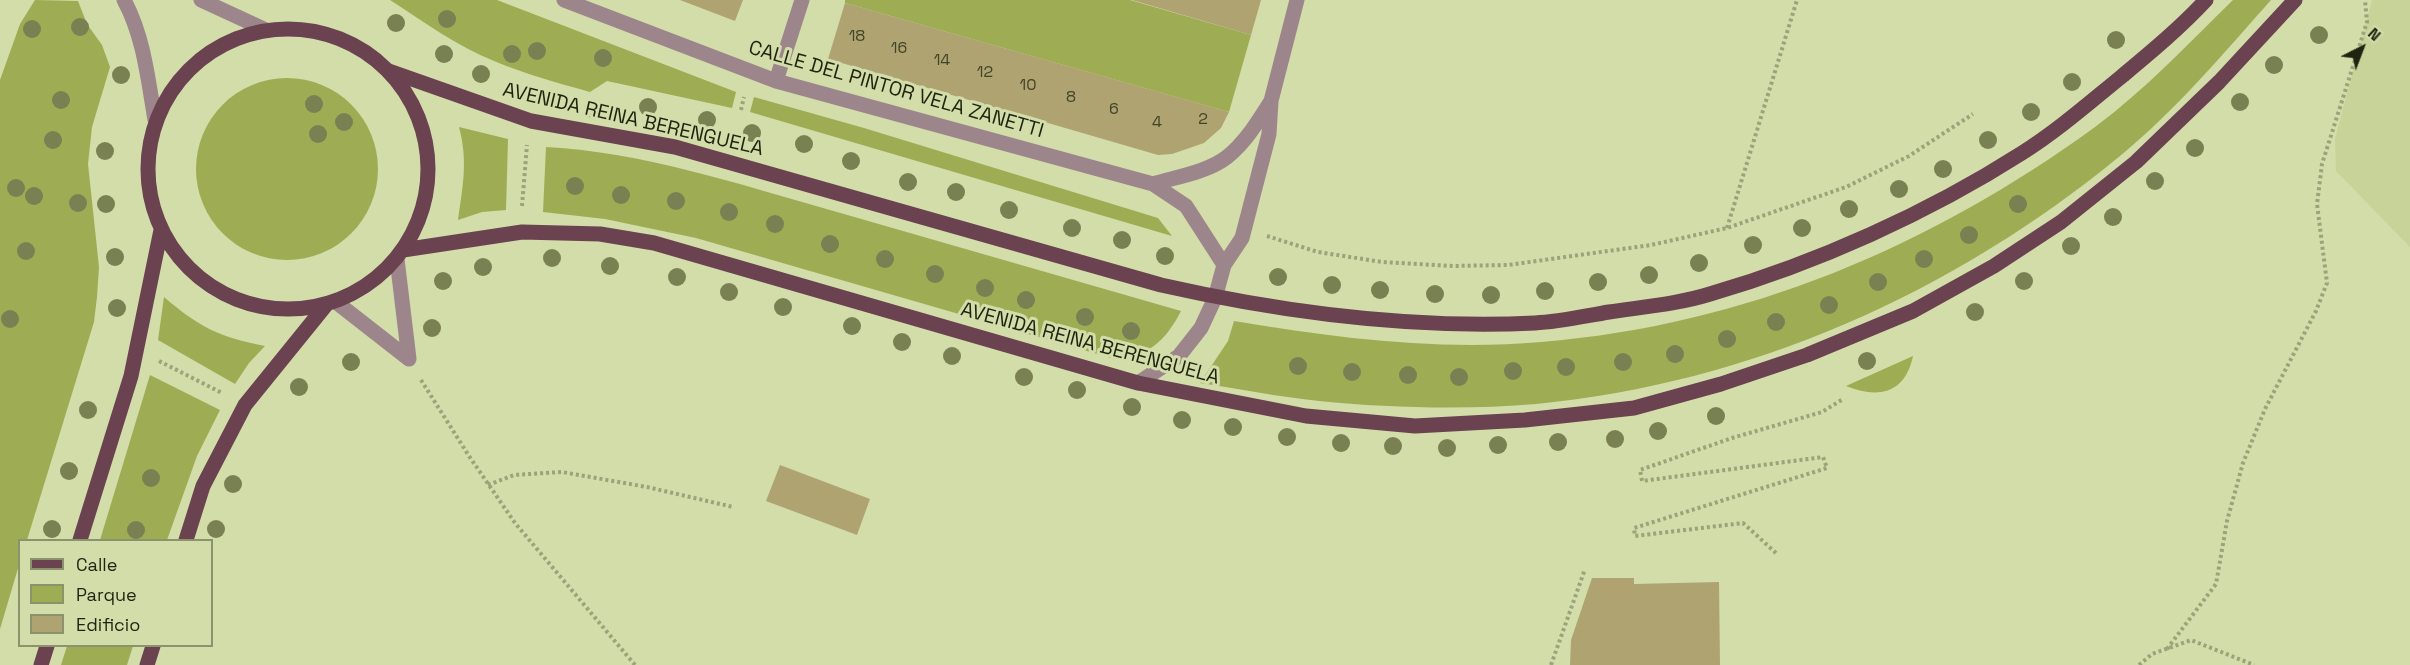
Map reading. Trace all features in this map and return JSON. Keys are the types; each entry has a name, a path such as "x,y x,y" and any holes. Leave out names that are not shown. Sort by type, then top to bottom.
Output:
{"main road":[{"name":"AVENIDA REINA BERENGUELA","path":"389,71 531,121 675,147 1161,285 1215,297 1317,315 1434,324 1538,323 1708,295 1806,261 1885,228 1973,184 2025,152 2092,101 2183,25 2206,0"},
{"name":"AVENIDA REINA BERENGUELA","path":"400,254 481,237 522,232 600,234 654,243 1138,383 1306,416 1415,426 1525,420 1634,408 1721,384 1806,355 1913,311 2013,254 2061,222 2136,162 2219,82 2295,0"},
{"path":"299,29 332,35 363,50 389,71 412,103 425,139 429,177 421,216 400,254 380,277 359,291 331,304 277,310 230,298 189,270 160,230 149,194 147,157 155,120 180,77 218,46 266,30 299,29"},
{"path":"80,539 131,376 160,230"},
{"path":"186,539 203,486 245,405 331,304"},
{"path":"41,665 47,647"},
{"path":"147,665 152,647"}],"street":[{"path":"124,0 132,14 146,61 155,120"},
{"path":"201,0 266,30"},
{"name":"CALLE DEL PINTOR VELA ZANETTI","path":"564,0 776,81 1153,184 1186,206 1224,265"},
{"path":"776,81 802,0"},
{"path":"1138,383 1179,356 1202,328 1215,297 1224,265 1242,238 1269,134 1271,101 1297,0"},
{"path":"1153,184 1198,171 1226,158 1247,137 1271,101"},
{"path":"400,254 409,359"},
{"path":"331,304 409,359"}],"path":[{"path":"1727,228 1797,0"},
{"path":"2167,649 2216,584 2227,521 2243,463 2265,409 2316,311 2327,283 2318,204 2322,164 2367,22 2365,0"},
{"path":"741,110 745,95"},
{"path":"1244,228 1318,252 1382,262 1453,266 1508,265 1651,245 1727,228 1846,187 1909,156 1973,114"},
{"path":"522,210 527,143"},
{"path":"154,358 228,396"},
{"path":"409,359 488,485 515,523 635,665"},
{"path":"1776,553 1743,523 1635,536 1634,528 1827,468 1823,457 1642,481 1640,470 1732,438 1822,412 1843,399"},
{"path":"488,485 514,475 562,472 647,487 733,507"},
{"path":"1551,665 1585,569"},
{"path":"2139,665 2152,654 2191,640 2254,665"}],"shaded area":[{"path":"2372,0 2410,0 2410,247 2336,171 2335,139"}],"green space":[{"path":"35,0 78,1 87,24 102,45 110,67 92,127 88,164 99,267 94,322 27,539 18,539 18,568 0,629 0,80 20,24"},
{"path":"390,0 497,0 736,92 732,108 607,81 590,92 542,78 480,55"},
{"path":"845,0 1130,0 1251,35 1229,112 845,3"},
{"path":"2233,0 2271,0 2160,120 2120,156 2056,205 1989,250 1919,289 1846,324 1772,352 1695,376 1616,393 1510,406 1400,407 1345,403 1200,383 1228,341 1234,321 1310,333 1426,344 1541,342 1617,333 1691,318 1763,298 1833,273 1901,243 1968,209 2032,170 2095,127 2131,98"},
{"path":"287,78 322,85 351,105 371,134 378,169 371,204 351,233 322,253 287,260 252,253 223,233 203,204 196,169 203,134 223,105 252,85"},
{"path":"754,97 864,128 1158,218 1172,236 750,112"},
{"path":"459,127 508,139 506,210 482,212 458,220 464,162"},
{"path":"546,147 618,155 690,171 1181,311 1175,322 1154,346 1135,355 1111,358 696,238 605,219 543,212"},
{"path":"164,297 188,316 210,329 235,339 265,346 249,363 235,384 158,340"},
{"path":"1913,356 1904,379 1897,386 1879,392 1869,392 1846,386"},
{"path":"150,375 220,410 197,456 167,539 100,539"},
{"path":"67,647 133,647 127,665 61,665"}],"building":[{"path":"680,0 743,0 735,21"},
{"path":"1132,0 1261,0 1251,35"},
{"path":"845,3 1229,112 1221,128 1204,143 1172,154 1158,155 828,59"},
{"path":"780,465 870,499 857,535 766,501"},
{"path":"1592,578 1634,578 1634,584 1719,582 1720,665 1570,665 1571,640"}]}
